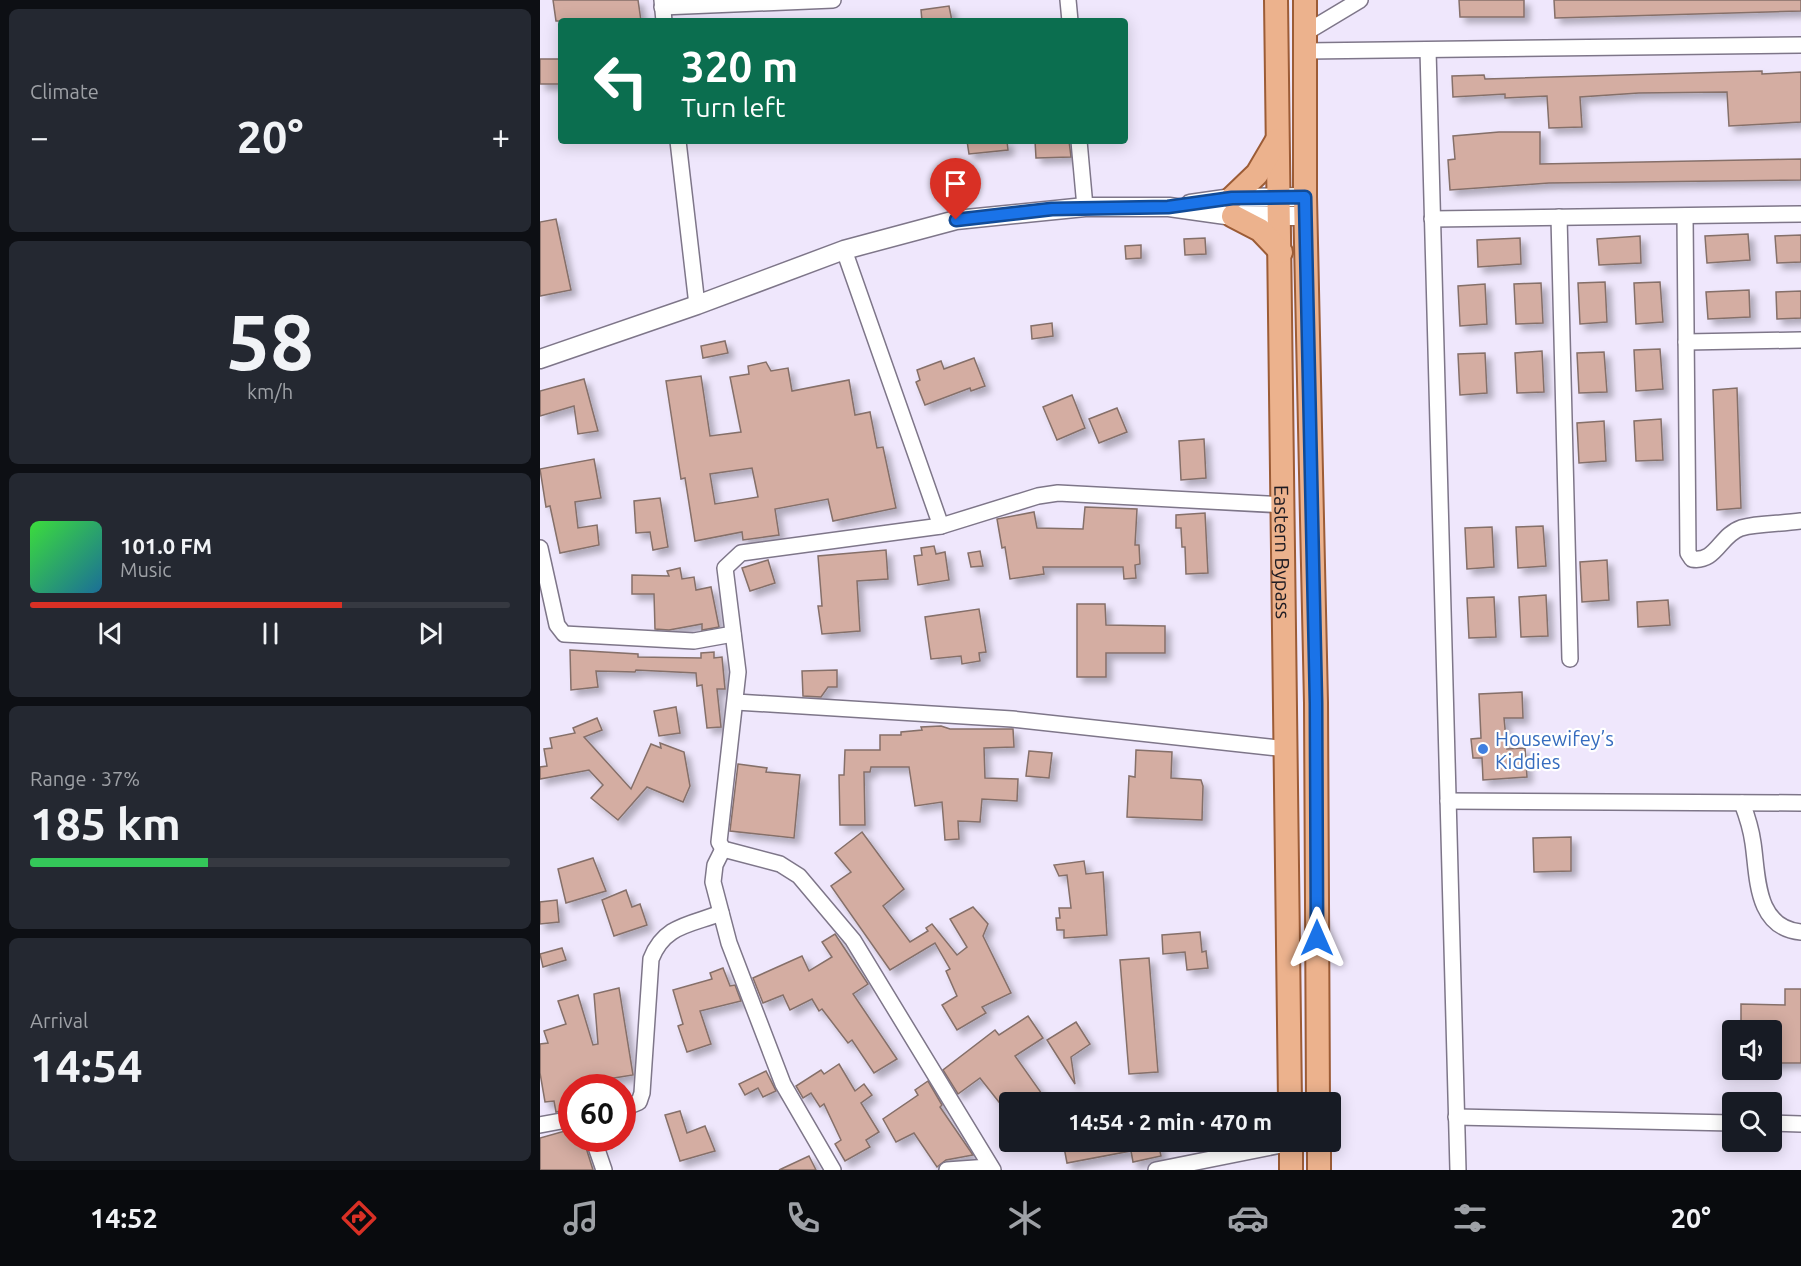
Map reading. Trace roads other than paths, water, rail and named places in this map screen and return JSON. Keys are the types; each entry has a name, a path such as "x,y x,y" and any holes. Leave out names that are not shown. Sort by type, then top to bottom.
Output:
{"main road":[{"name":"Eastern Bypass","path":"1276,0 1290,1092"},
{"name":"Eastern Bypass","path":"1305,0 1305,207 1316,703 1318,1092"},
{"path":"1277,140 1257,174 1232,207 1260,230 1281,252"},
{"path":"1291,1152 1291,1170"},
{"path":"1319,1152 1319,1170"}],"street":[{"path":"663,9 833,0"},
{"path":"1068,0 1070,18"},
{"path":"1306,42 1360,0"},
{"path":"1306,42 1428,50 1801,45"},
{"path":"1428,50 1458,1170"},
{"path":"678,144 697,305"},
{"path":"1079,144 1085,207"},
{"path":"540,359 697,305 844,250 956,220 1085,207 1305,207"},
{"path":"1432,219 1801,214"},
{"path":"1685,216 1688,553 1692,559 1700,560 1712,555 1729,535 1740,528 1801,521"},
{"path":"1559,218 1570,659"},
{"path":"844,250 941,526"},
{"path":"1686,342 1801,340"},
{"path":"833,1170 783,1084 729,943 713,882 715,865 723,849 718,836 738,672 725,568 741,553 941,526 1038,496 1058,493 1284,505"},
{"path":"540,548 557,625 564,634 694,641 733,634"},
{"path":"736,702 1012,719 1287,748"},
{"path":"1448,801 1801,803"},
{"path":"1742,802 1749,821 1758,892 1765,910 1778,924 1801,932"},
{"path":"723,849 780,864 799,876 853,940 991,1169 947,1170"},
{"path":"636,1104 642,1093 651,959 657,944 666,934 721,913"},
{"path":"1456,1118 1722,1123"},
{"path":"540,1125 558,1122"},
{"path":"1782,1123 1801,1124"},
{"path":"598,1152 604,1170"},
{"path":"1156,1170 1243,1152"}],"place":[{"name":"Housewifey’s Kiddies","path":"1483,749"}]}
